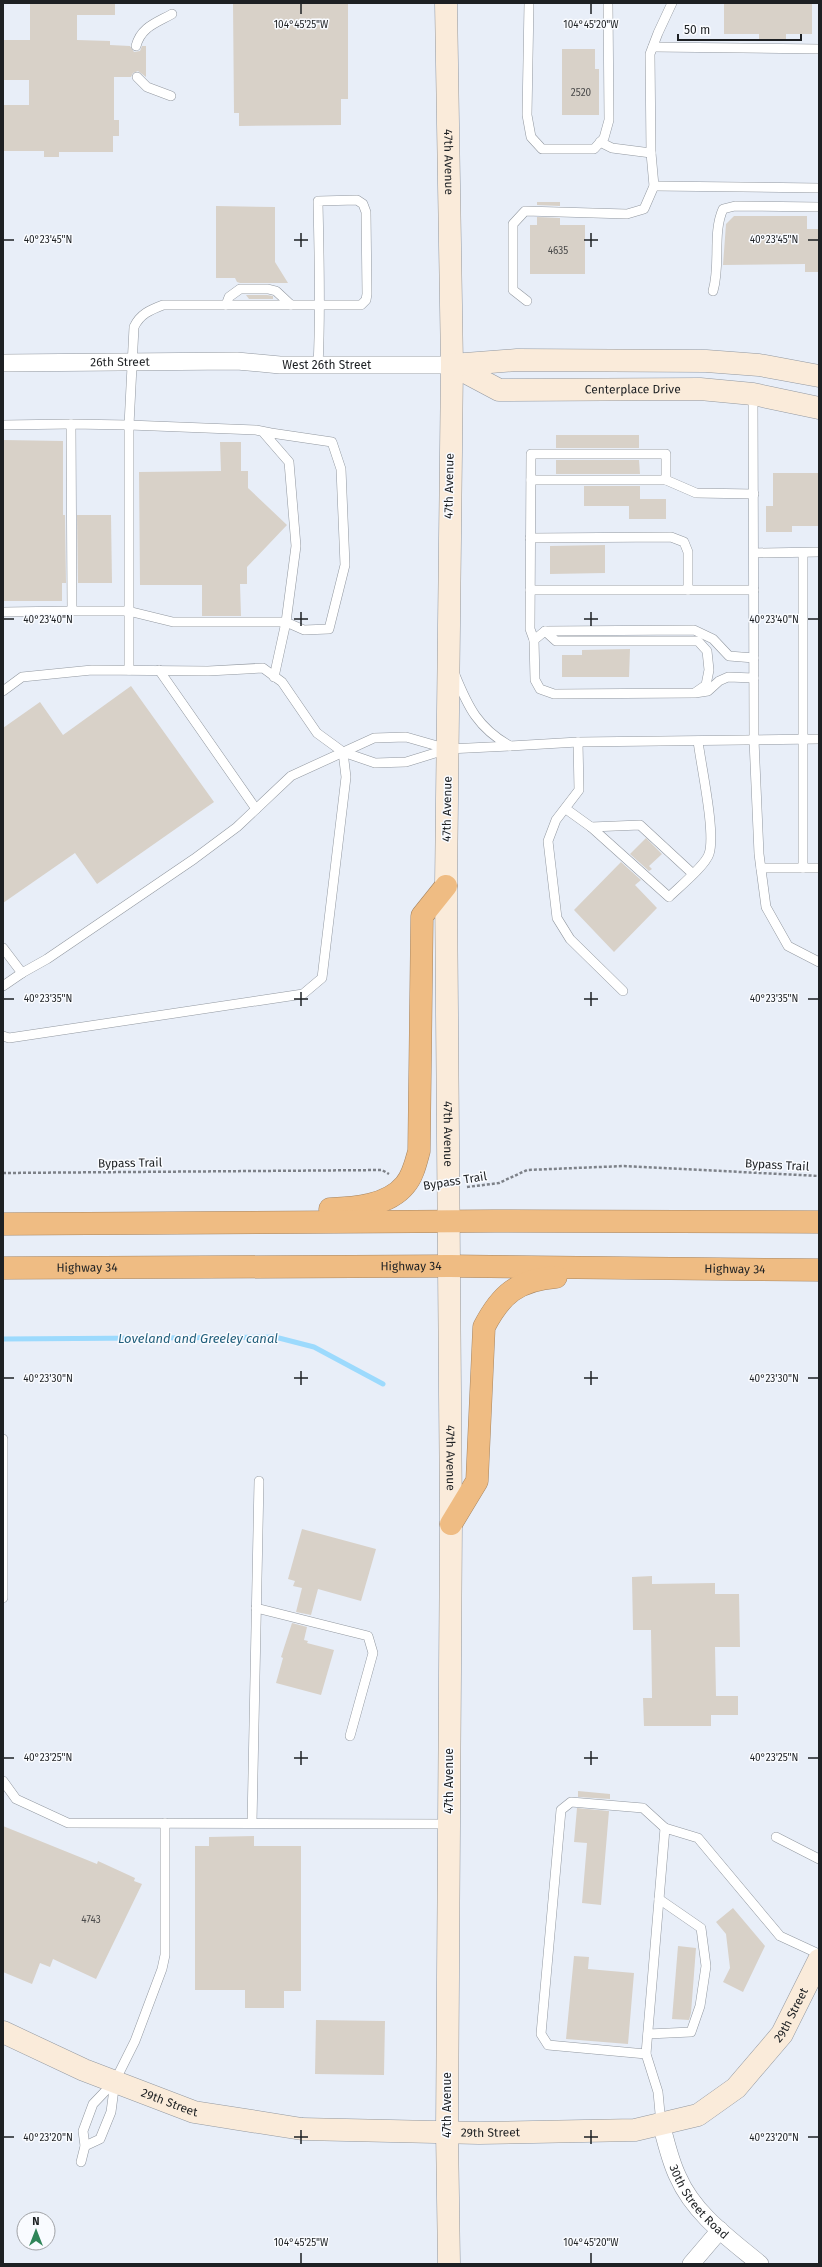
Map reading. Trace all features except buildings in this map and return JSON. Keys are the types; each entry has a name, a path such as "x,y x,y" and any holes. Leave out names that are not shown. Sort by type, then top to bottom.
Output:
{"highway":[{"path":"113,1223 346,1208 375,1202 388,1197 405,1185 415,1165 419,1151 422,916 446,886"},
{"path":"3,1224 450,1221 819,1222"},
{"name":"Highway 34","path":"3,1268 450,1266 819,1270"},
{"path":"451,1524 478,1481 484,1327 493,1310 511,1290 528,1282 553,1278 703,1268"}],"main road":[{"name":"47th Avenue","path":"446,3 452,365 446,886 450,1190 451,1524 447,2132 449,2264"},
{"name":"Centerplace Drive","path":"452,365 517,360 706,361 759,365 819,376"},
{"name":"Centerplace Drive","path":"452,365 499,390 700,389 753,394 819,408"},
{"name":"29th Street","path":"3,2032 84,2070 194,2112 235,2119 302,2129 565,2133 635,2130 698,2115 736,2088 782,2034 819,1960"}],"street":[{"name":"26th Street","path":"3,363 237,361"},
{"name":"West 26th Street","path":"237,361 280,365 417,365"},
{"name":"Centerplace Drive","path":"417,365 452,365"},
{"name":"30th Street Road","path":"661,2124 678,2177 695,2205 720,2230 760,2264"},
{"path":"691,2264 720,2230"}],"lane":[{"path":"529,3 527,115 531,137 542,149 594,149 604,138 609,120 608,3"},
{"path":"527,301 513,290 513,224 525,211 627,214 644,209 654,186 651,153 650,54 672,3"},
{"path":"136,46 138,36 144,29 172,14"},
{"path":"653,47 819,49"},
{"path":"136,77 147,87 171,96"},
{"path":"600,142 612,148 651,153"},
{"path":"654,186 819,188"},
{"path":"129,670 129,425 134,328 138,319 147,311 163,304 319,305 361,304 366,300 366,212 363,204 357,200 318,201 319,305 318,365"},
{"path":"713,291 717,278 719,219 723,209 736,206 819,208"},
{"path":"226,305 229,297 240,289 268,289 276,291 291,305"},
{"path":"753,394 754,740 761,868 766,907 788,946 819,962"},
{"path":"71,424 72,611"},
{"path":"3,425 129,425 263,432 332,442 342,469 345,565 329,629 304,630 286,622 173,622 128,611 3,612"},
{"path":"263,432 289,462 296,546 286,622 274,677"},
{"path":"666,480 666,454 531,454 530,629 534,640 535,680 540,689 554,694 695,693 708,691 719,681 728,677 754,678"},
{"path":"530,480 666,480 696,493 754,494"},
{"path":"530,538 671,537 684,542 688,552 688,590"},
{"path":"754,553 819,552"},
{"path":"803,553 803,868"},
{"path":"530,590 754,590"},
{"path":"534,640 545,631 694,630 713,639 729,656 754,658"},
{"path":"545,631 556,641 698,641 708,651 709,670 706,685 695,693"},
{"path":"448,655 466,703 478,721 492,736 510,746"},
{"path":"3,691 22,677 92,670 263,668 282,682 317,733 343,752 375,763 406,762 448,749 578,742 819,739"},
{"path":"159,670 256,809"},
{"path":"3,986 47,959 194,859 237,827 291,776 374,738 406,737 448,749"},
{"path":"566,809 591,827 669,897 694,874 709,855 711,830 698,741"},
{"path":"578,742 579,790 566,809 556,820 548,841 557,918 570,939 623,991"},
{"path":"3,1036 9,1038 303,994 308,990 322,978 346,777 343,752"},
{"path":"591,827 640,825 694,874"},
{"path":"761,868 819,868"},
{"path":"3,948 22,973"},
{"path":"3,1439 3,1598"},
{"path":"252,1823 259,1481"},
{"path":"256,1608 368,1636 373,1653 350,1736"},
{"path":"3,1781 16,1799 68,1823 449,1824"},
{"path":"646,2054 548,2045 541,2034 561,1810 571,1802 643,1808 666,1828 698,1838 780,1936 819,1954"},
{"path":"85,2146 100,2139 111,2112 115,2081 146,2013 164,1962 165,1823"},
{"path":"661,2124 658,2092 646,2054 666,1828"},
{"path":"776,1837 819,1859"},
{"path":"648,2034 691,2032 700,2006 706,1966 701,1928 659,1899"},
{"path":"81,2162 85,2146 83,2131 93,2104 115,2081"}],"path":[{"name":"Bypass Trail","path":"450,1190 499,1183 527,1170 534,1169 624,1166 819,1176"},
{"name":"Bypass Trail","path":"3,1173 382,1170 405,1185"}],"waterway":[{"name":"Loveland and Greeley canal","path":"3,1339 275,1337 314,1347 383,1384"}]}
